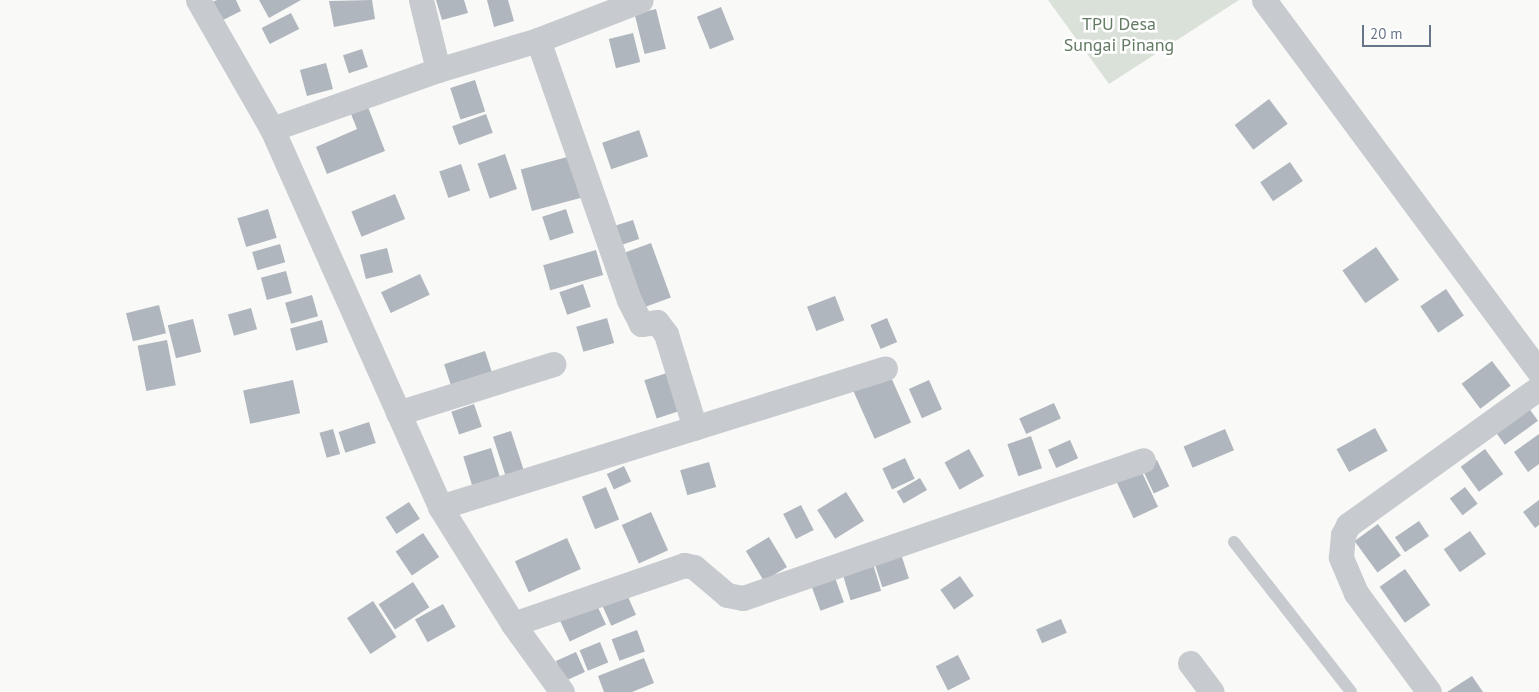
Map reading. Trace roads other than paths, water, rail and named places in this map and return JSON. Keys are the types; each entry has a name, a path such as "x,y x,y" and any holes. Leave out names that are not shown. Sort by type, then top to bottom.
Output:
{"street":[{"path":"198,0 272,130 440,507 513,624 562,692"},
{"path":"421,0 438,70"},
{"path":"272,130 438,70 538,40 641,0"},
{"path":"1264,0 1539,372"},
{"path":"538,40 629,300 641,324 657,322 666,334 695,428"},
{"path":"398,413 553,364"},
{"path":"440,507 885,368"},
{"path":"1429,692 1356,593 1341,557 1343,535 1348,525 1539,388"},
{"path":"513,624 684,565 694,567 713,586 727,595 743,598 1143,460"},
{"path":"1190,663 1212,692"}],"lane":[{"path":"1234,542 1351,692"}],"park label":[{"name":"TPU Desa Sungai Pinang","path":"1119,35"}]}
